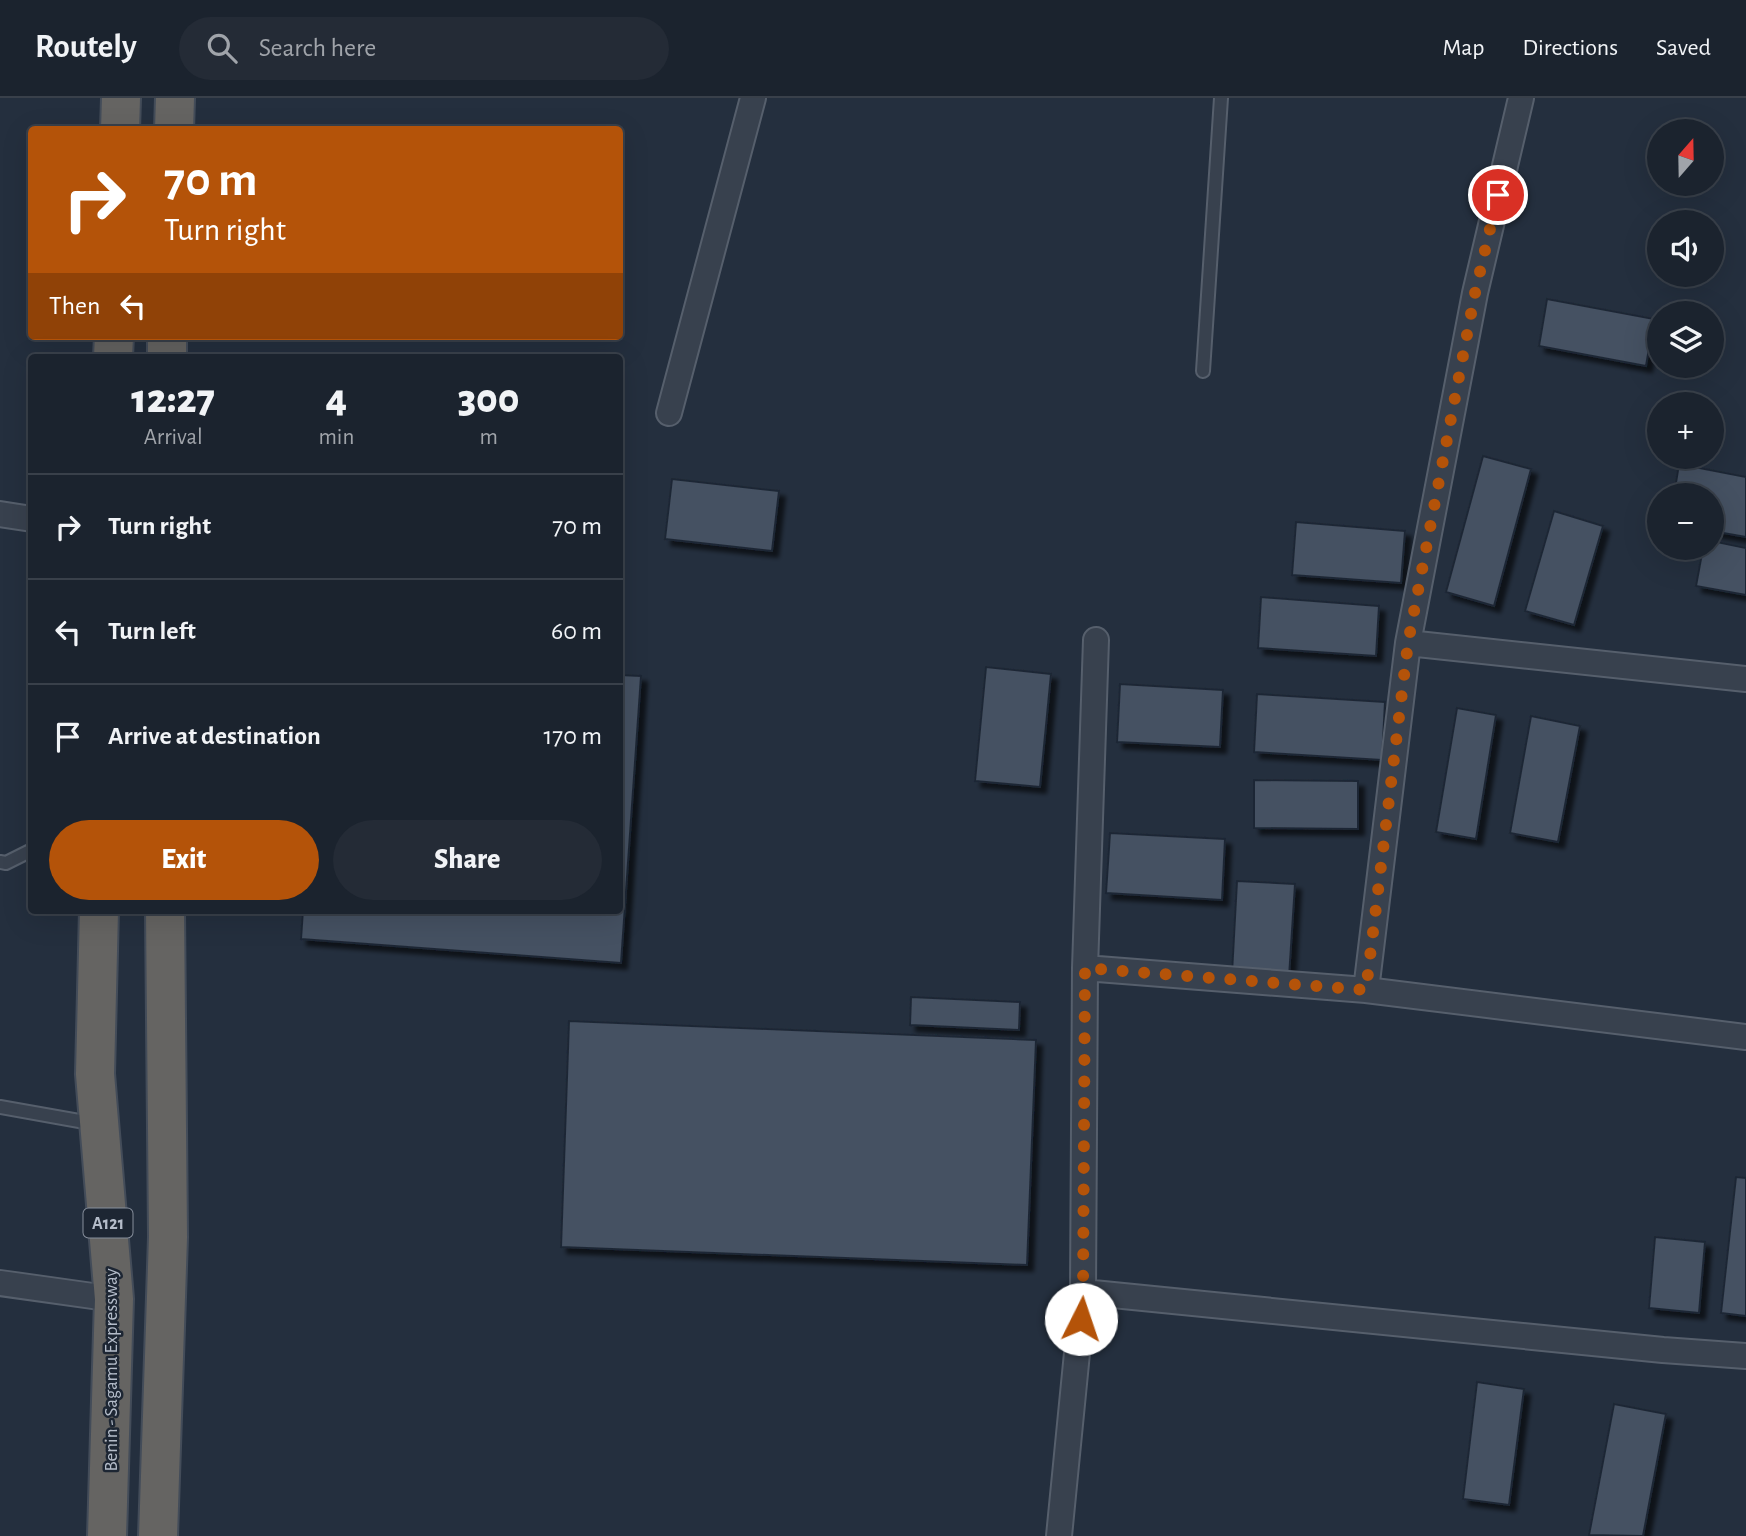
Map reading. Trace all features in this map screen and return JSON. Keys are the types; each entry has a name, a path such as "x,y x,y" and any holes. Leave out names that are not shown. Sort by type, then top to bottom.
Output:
{"highway":[{"path":"120,126 121,98"},
{"path":"174,126 175,98"},
{"name":"Benin - Sagamu Expressway","path":"99,914 95,1074 114,1299 107,1536"},
{"path":"158,1536 168,1237 165,914"}],"street":[{"path":"669,413 753,98"},
{"path":"1366,990 1408,643 1475,293 1521,98"},
{"path":"0,514 28,518"},
{"path":"1059,1536 1083,1292 1085,968 1096,639"},
{"path":"1408,643 1746,679"},
{"path":"1085,968 1366,990 1746,1037"},
{"path":"0,1283 114,1299"},
{"path":"1083,1292 1746,1356"}],"lane":[{"path":"1203,371 1221,98"},
{"path":"0,862 6,863 28,852"},
{"path":"0,1107 100,1125"}],"building":[{"path":"1547,299 1647,318 1646,366 1539,346"},
{"path":"1483,456 1531,469 1494,606 1446,592"},
{"path":"1678,469 1705,469 1746,477 1746,537 1724,533 1724,483 1676,483"},
{"path":"672,479 779,491 772,551 665,539"},
{"path":"1554,511 1603,526 1574,625 1525,611"},
{"path":"1296,522 1405,531 1401,583 1292,575"},
{"path":"1724,543 1746,548 1746,595 1696,586 1701,560 1724,560"},
{"path":"1261,597 1379,606 1376,656 1258,648"},
{"path":"986,667 1051,674 1040,787 975,781"},
{"path":"623,675 641,676 621,963 301,939 303,914 623,914"},
{"path":"1120,684 1223,690 1220,747 1117,742"},
{"path":"1257,694 1385,702 1382,760 1254,752"},
{"path":"1457,708 1496,715 1476,839 1436,832"},
{"path":"1531,716 1580,726 1558,842 1510,833"},
{"path":"1254,780 1358,781 1358,829 1254,828"},
{"path":"1110,833 1225,839 1222,900 1106,893"},
{"path":"1237,881 1295,884 1289,977 1232,973"},
{"path":"911,997 1020,1002 1019,1030 910,1025"},
{"path":"569,1021 1036,1040 1027,1265 561,1247"},
{"path":"1736,1177 1746,1178 1746,1316 1721,1313"},
{"path":"1655,1237 1705,1242 1699,1313 1649,1308"},
{"path":"1477,1382 1524,1389 1509,1505 1463,1499"},
{"path":"1614,1404 1666,1414 1643,1536 1589,1535"}],"route":[{"path":"1081,1319 1085,968 1366,990 1408,643 1475,293 1498,195"}]}
